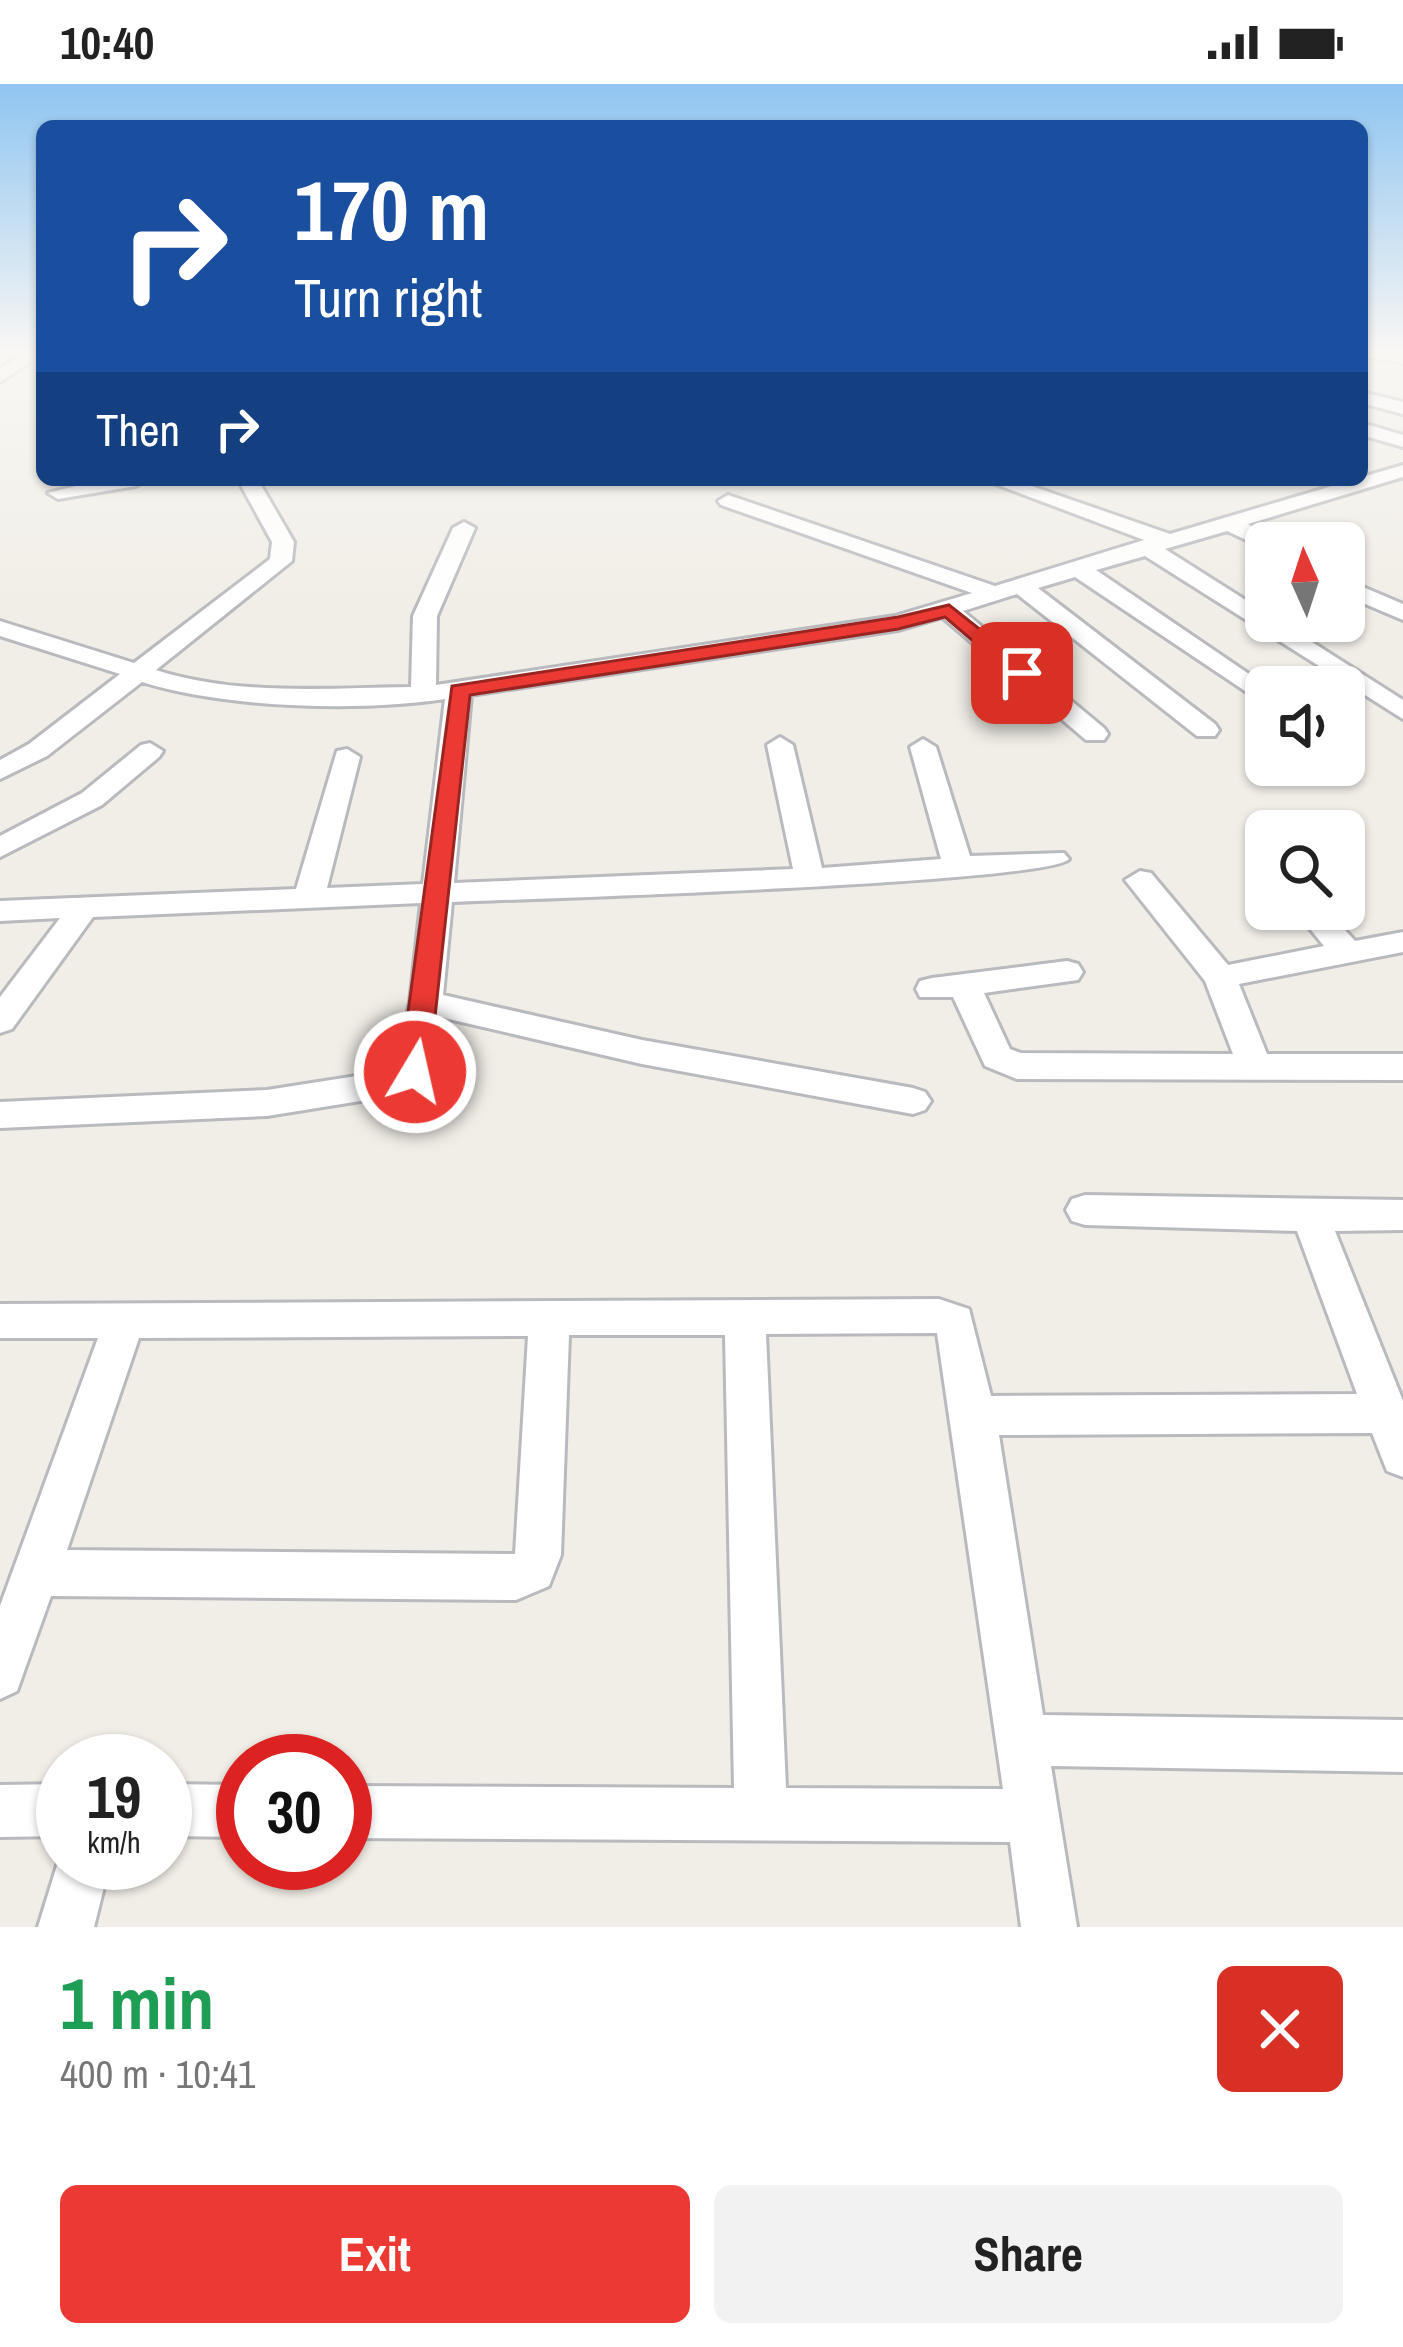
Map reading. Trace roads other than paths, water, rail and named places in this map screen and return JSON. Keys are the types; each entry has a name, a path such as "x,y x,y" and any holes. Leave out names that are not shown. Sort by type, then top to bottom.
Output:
{"street":[{"path":"1368,481 1403,471"},
{"path":"58,493 100,486"},
{"path":"0,771 38,750 281,560 283,542 251,486"},
{"path":"1010,486 1155,543 1403,711"},
{"path":"0,628 187,688 281,696 424,695 898,623 1351,486"},
{"path":"728,501 1010,592 1206,730"},
{"path":"1226,522 1245,531"},
{"path":"424,695 425,616 464,528"},
{"path":"1082,571 1245,684"},
{"path":"1365,596 1403,613"},
{"path":"949,610 1095,734"},
{"path":"0,1115 266,1103 410,1080 426,1002 460,691"},
{"path":"780,746 810,878"},
{"path":"923,747 959,869"},
{"path":"0,848 92,799 151,751"},
{"path":"309,898 347,757"},
{"path":"0,911 810,878 1054,859"},
{"path":"1140,880 1220,976 1255,1067"},
{"path":"0,1021 84,908"},
{"path":"1328,930 1347,952"},
{"path":"1220,976 1403,942"},
{"path":"1067,972 948,987 1006,1064 1403,1067"},
{"path":"426,1002 642,1052 914,1101"},
{"path":"1085,1210 1403,1215"},
{"path":"1310,1216 1403,1456"},
{"path":"0,1321 939,1316 955,1321 974,1416 1048,1927"},
{"path":"745,1318 761,1815"},
{"path":"36,1573 516,1576 532,1570 538,1555 549,1319"},
{"path":"0,1674 124,1322"},
{"path":"974,1416 1387,1413"},
{"path":"1022,1740 1403,1746"},
{"path":"0,1811 36,1810"},
{"path":"372,1812 1034,1816"},
{"path":"66,1927 76,1890"}]}
